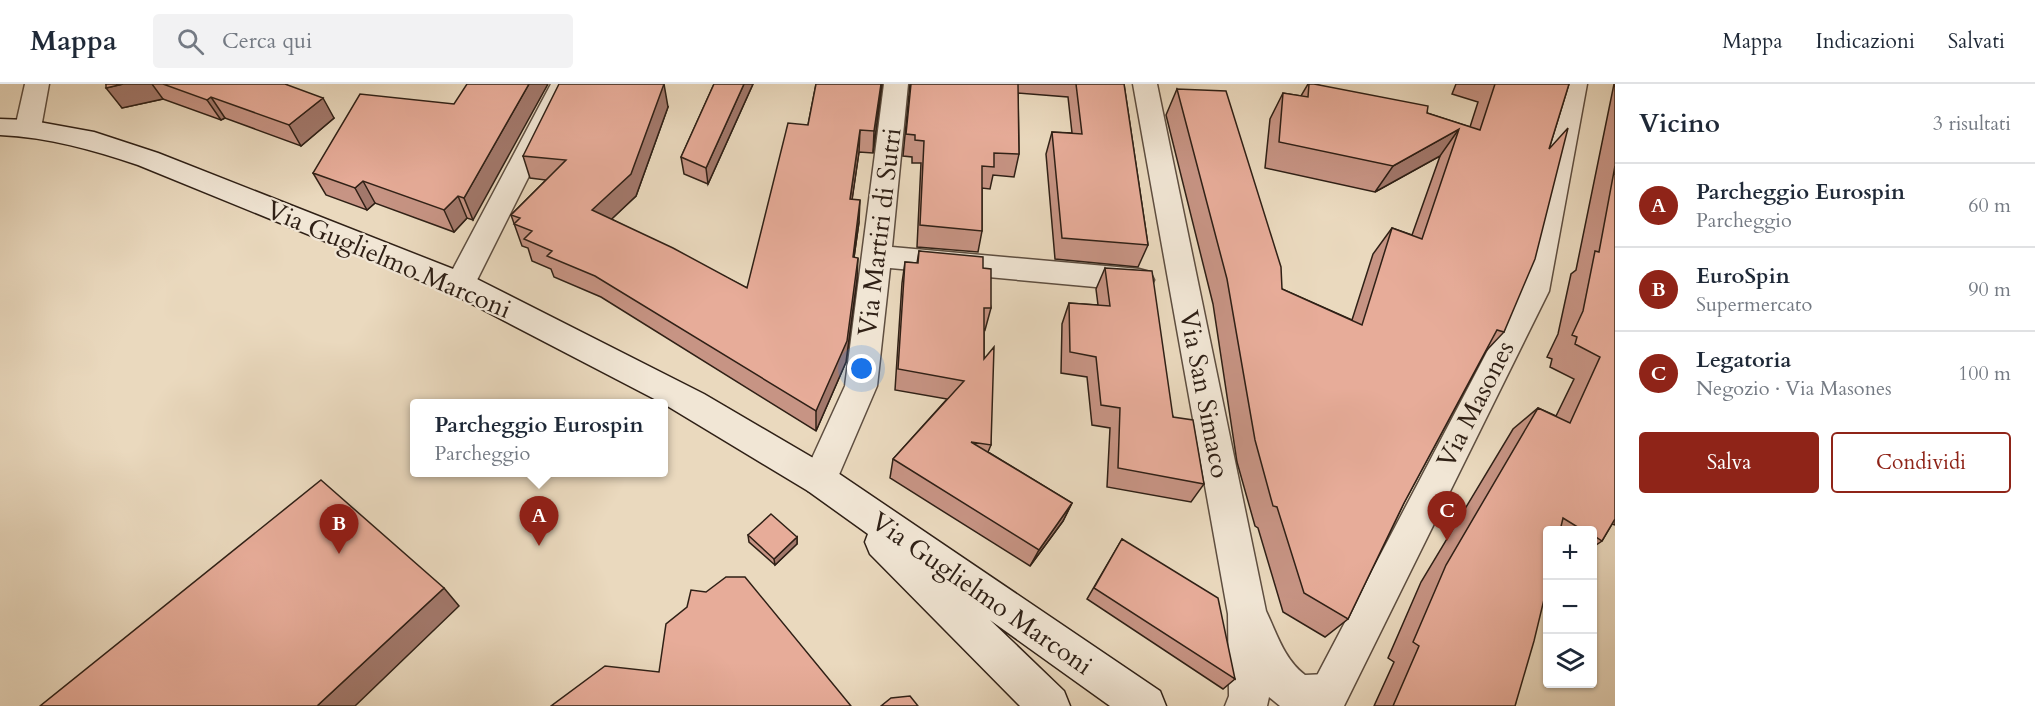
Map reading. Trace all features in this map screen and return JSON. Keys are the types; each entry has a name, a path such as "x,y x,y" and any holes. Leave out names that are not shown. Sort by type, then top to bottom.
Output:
{"street":[{"path":"28,128 37,84"},
{"path":"460,284 563,84"},
{"name":"Via Martiri di Sutri","path":"820,480 861,386 896,84"},
{"name":"Via San Simaco","path":"1145,84 1247,614 1249,696 1246,706"},
{"name":"Via Masones","path":"1324,700 1533,291 1575,84"},
{"name":"Via Guglielmo Marconi","path":"0,127 28,128 94,141 148,159 460,284 692,404 820,480 1145,706"},
{"path":"876,256 1140,280"},
{"name":"Via Guglielmo Marconi","path":"820,480 1048,706"},
{"path":"1247,614 1273,669 1287,687 1304,695 1324,700"}],"building":[{"path":"106,84 123,84 106,88"},
{"path":"163,84 285,84 323,98 289,125 211,97 207,100"},
{"path":"467,84 529,84 464,198 458,196 444,210 363,181 355,188 313,173 360,94 454,104"},
{"path":"559,84 664,84 631,174 592,210 673,248 747,288 788,123 808,125 816,84 881,84 874,131 860,130 850,199 860,200 853,257 858,258 847,341 816,411 595,276 547,256 552,251 524,239 532,231 514,224 520,218 511,215 566,160 523,156"},
{"path":"714,84 744,84 706,168 681,157"},
{"path":"911,84 1018,84 1019,154 994,153 994,167 982,166 982,231 920,225 924,141 915,140 915,135 906,134"},
{"path":"1076,84 1124,84 1148,245 1062,238 1052,132 1082,134"},
{"path":"1309,84 1428,106 1427,113 1480,130 1495,84 1569,84 1549,149 1568,128 1535,259 1504,332 1497,330 1404,503 1348,619 1304,593 1277,507 1273,506 1255,440 1227,279 1177,89 1226,91 1281,267 1282,289 1362,325 1392,228 1422,239 1459,129 1393,166 1279,142 1283,93 1308,97"},
{"path":"1615,166 1615,519 1602,541 1597,538 1597,526 1576,526 1563,518 1561,526 1543,526 1543,604 1515,706 1393,706 1419,646 1413,642 1446,565 1538,408 1570,423 1600,357 1575,344 1577,337 1572,335 1583,311 1595,251 1599,252"},
{"path":"919,251 983,257 983,268 991,269 991,308 984,308 984,359 994,347 991,445 971,442 1072,503 1039,550 893,459 964,381 898,369 905,262 918,263"},
{"path":"1105,268 1152,271 1173,417 1193,420 1204,484 1118,468 1120,408 1101,405 1096,357 1070,352 1069,303 1110,306"},
{"path":"321,480 444,588 317,706 40,706"},
{"path":"771,514 797,537 774,559 748,535"},
{"path":"1122,539 1218,598 1235,679 1094,588"},
{"path":"726,577 745,577 851,706 551,706 605,666 659,672 666,624 687,607 691,590 706,592"},
{"path":"910,696 918,706 881,706 891,698"}],"place":[{"name":"Legatoria","path":"1447,541"},
{"name":"Parcheggio Eurospin","path":"539,546"},
{"name":"EuroSpin","path":"339,554"}]}
